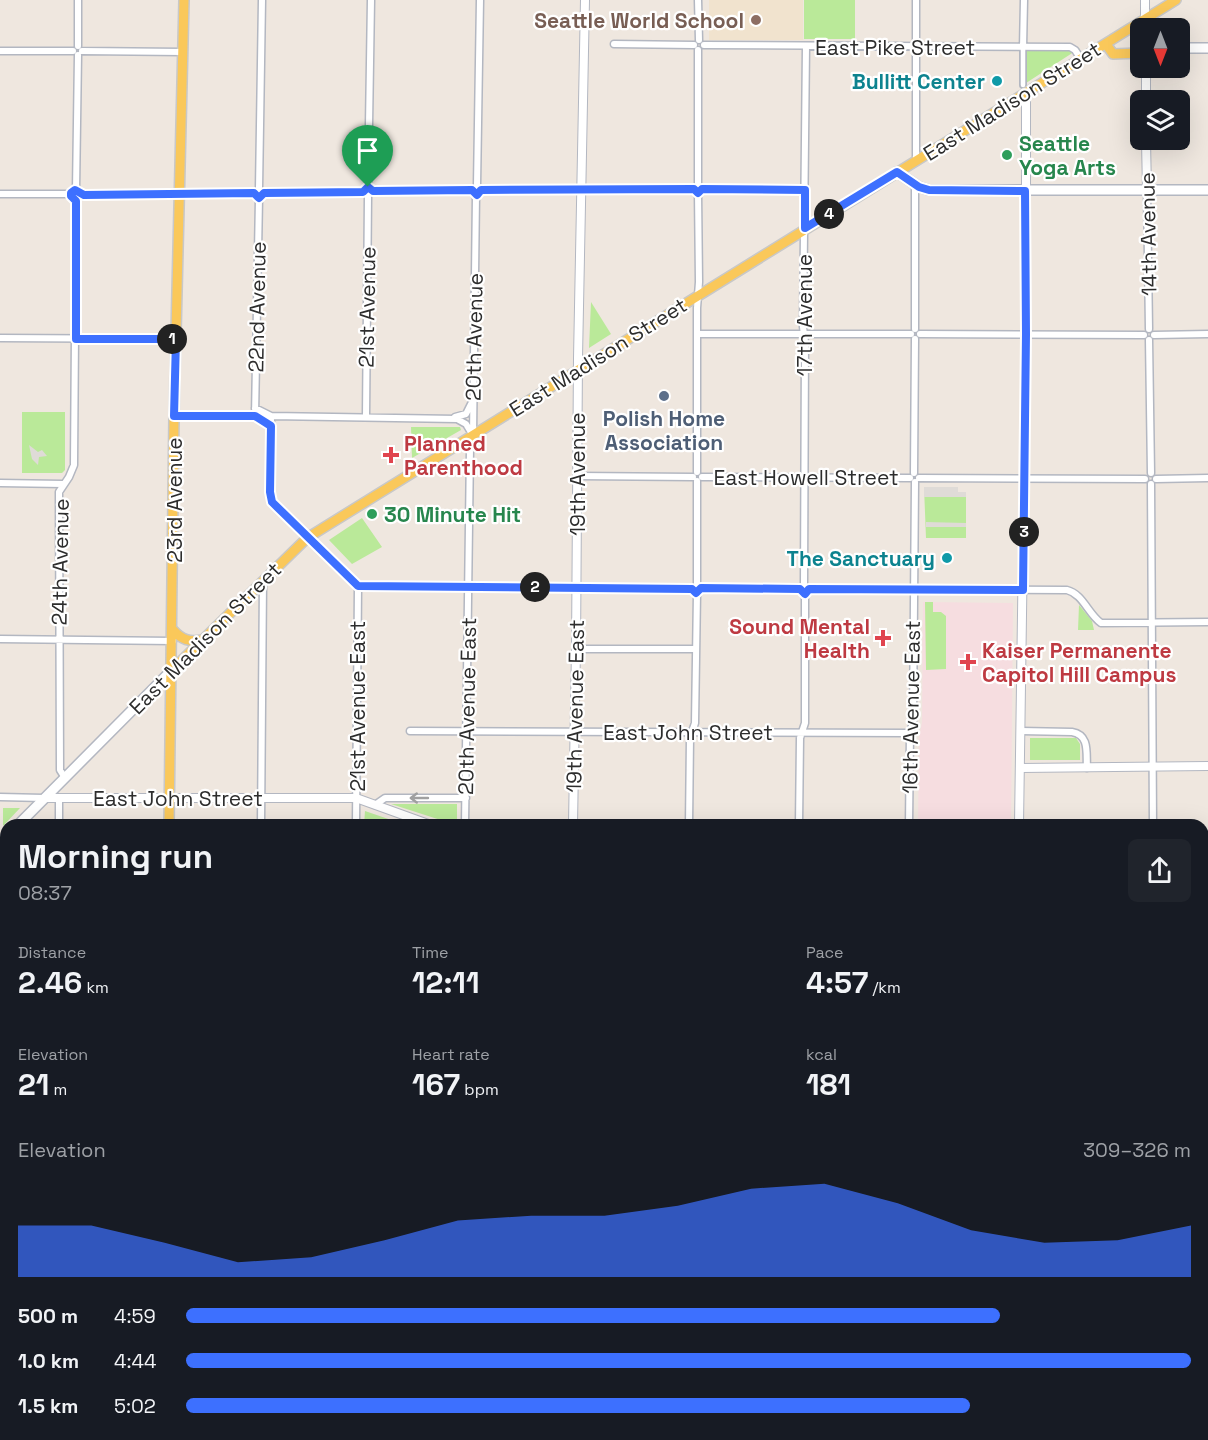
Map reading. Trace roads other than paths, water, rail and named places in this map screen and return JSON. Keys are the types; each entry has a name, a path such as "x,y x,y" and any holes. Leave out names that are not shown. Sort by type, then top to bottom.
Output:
{"main road":[{"name":"23rd Avenue","path":"169,819 174,416 184,0"},
{"name":"East Madison Street","path":"1153,18 1176,0"},
{"name":"East Madison Street","path":"24,819 307,538 897,172 1024,89 1130,32"},
{"path":"1106,44 1113,54 1130,53"},
{"path":"1190,48 1208,48"},
{"path":"897,172 915,185 929,190 1208,190"},
{"path":"173,630 188,641 202,640"}],"street":[{"path":"76,193 78,0"},
{"name":"22nd Avenue","path":"255,416 262,0"},
{"name":"21st Avenue","path":"366,417 371,0"},
{"name":"20th Avenue","path":"468,587 480,0"},
{"name":"19th Avenue","path":"577,587 578,370 585,0"},
{"path":"689,819 690,738 695,723 697,588 699,0"},
{"path":"916,0 916,160"},
{"path":"1019,819 1026,334 1024,0"},
{"path":"1145,0 1145,18"},
{"name":"East Pike Street","path":"614,44 1070,47 1076,50 1081,59"},
{"name":"17th Avenue","path":"799,819 801,732 805,723 806,46"},
{"path":"0,51 183,52"},
{"name":"14th Avenue","path":"1146,150 1151,473"},
{"name":"16th Avenue East","path":"909,819 910,733 913,722 915,185"},
{"path":"0,194 581,189 805,190"},
{"name":"24th Avenue","path":"65,778 60,770 59,492 74,465 76,201 80,199 76,193"},
{"path":"697,334 1208,334"},
{"path":"0,338 176,339"},
{"path":"463,415 466,414 473,400"},
{"path":"255,408 271,416 462,420 472,435"},
{"path":"445,418 463,415 470,417 473,421"},
{"path":"174,416 255,416 271,426"},
{"path":"271,416 270,492 272,502 358,586 1073,592 1101,622 1208,622"},
{"path":"1151,484 1146,482 1146,475 1154,474 1156,479"},
{"name":"East Howell Street","path":"577,476 1145,479"},
{"path":"1156,479 1208,478"},
{"path":"1151,484 1156,479"},
{"path":"0,483 63,484"},
{"path":"1151,484 1154,819"},
{"path":"261,819 263,580"},
{"name":"21st Avenue East","path":"356,819 358,586"},
{"name":"20th Avenue East","path":"465,819 468,587"},
{"name":"19th Avenue East","path":"573,819 577,587"},
{"path":"0,639 173,640"},
{"path":"576,649 696,649"},
{"name":"East John Street","path":"410,731 910,733"},
{"path":"1021,731 1077,732 1086,742 1086,768"},
{"path":"1021,768 1208,766"},
{"name":"East John Street","path":"0,797 356,798"},
{"path":"59,798 59,819"},
{"path":"356,798 414,819"},
{"path":"375,805 385,798 466,798"}],"place":[{"name":"Seattle World School","path":"756,20"},
{"name":"Bullitt Center","path":"997,81"},
{"name":"Seattle Yoga Arts","path":"1007,155"},
{"name":"Polish Home Association","path":"664,396"},
{"name":"Planned Parenthood","path":"391,455"},
{"name":"30 Minute Hit","path":"372,514"},
{"name":"The Sanctuary","path":"947,558"},
{"name":"Sound Mental Health","path":"883,638"},
{"name":"Kaiser Permanente Capitol Hill Campus","path":"968,662"}]}
